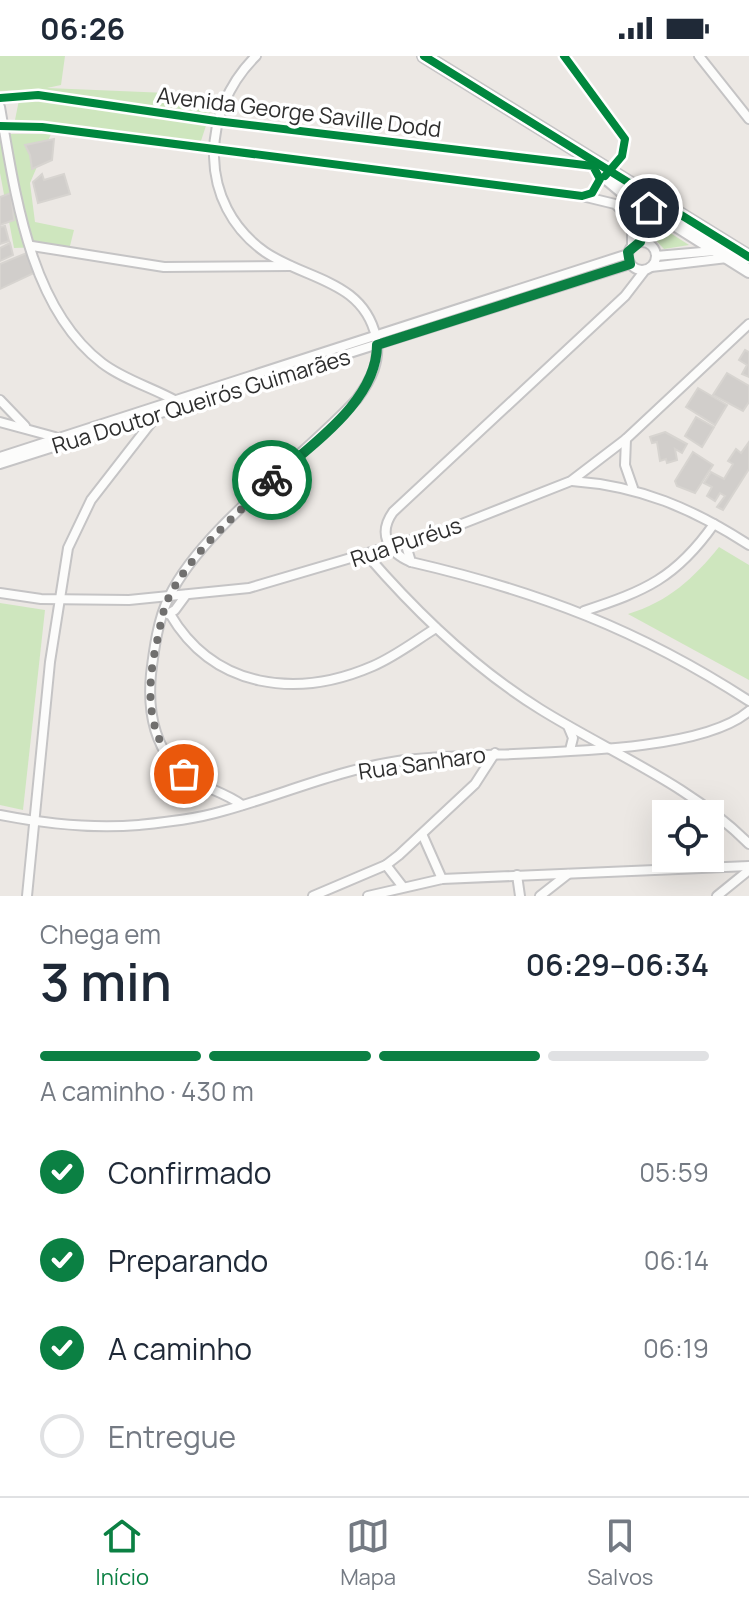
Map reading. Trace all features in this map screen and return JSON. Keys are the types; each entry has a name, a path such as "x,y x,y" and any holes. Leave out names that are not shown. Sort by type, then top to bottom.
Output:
{"main road":[{"path":"424,56 581,155 607,174 625,193 652,203 715,251 749,271"},
{"path":"581,155 652,203 744,254"},
{"path":"715,251 744,254"}],"street":[{"path":"242,805 184,774 159,742 149,689 169,596 210,541 357,399 375,367 377,342 370,318 354,298 335,283 264,251 235,222 219,183 213,148 216,121 227,92 256,56"},
{"path":"564,56 625,139 624,152 607,174"},
{"path":"699,56 749,119"},
{"name":"Avenida George Saville Dodd","path":"0,98 38,95 216,121 593,166"},
{"path":"0,107 15,187 32,246 53,301 88,352 105,366 180,403"},
{"path":"2,125 213,148 595,198 615,204 633,221"},
{"path":"625,193 633,221 633,251 648,268"},
{"path":"633,251 652,203"},
{"path":"633,251 650,244 656,256"},
{"path":"32,246 164,267 294,266"},
{"name":"Rua Doutor Queirós Guimarães","path":"0,464 58,441 377,342 633,251"},
{"path":"656,256 715,251"},
{"path":"656,256 625,296 393,512 383,531 390,547 411,562 486,580 583,611 675,656 749,701"},
{"path":"648,268 727,258"},
{"name":"Rua Puréus","path":"0,593 57,599 129,600 249,588 405,542 571,481 626,439 749,324"},
{"path":"0,400 45,442"},
{"path":"27,896 57,599 68,548 82,518 111,472 138,442 158,411"},
{"path":"129,420 138,442"},
{"path":"0,422 29,428 58,441"},
{"path":"626,439 625,465 633,488"},
{"name":"Rua Doutor Queirós Guimarães","path":"0,457 45,442 58,441"},
{"path":"571,481 633,488 714,524 749,545"},
{"path":"583,611 660,581 687,559 714,524"},
{"path":"405,542 411,562"},
{"path":"367,555 436,628 514,692 688,796 749,844"},
{"path":"166,614 186,595"},
{"path":"166,614 190,644 214,664 246,678 270,683 312,682 350,675 385,660 436,628"},
{"name":"Rua Sanharo","path":"0,815 35,822 114,827 180,820 242,805 371,766 495,753 609,748 711,732 749,711"},
{"path":"568,726 573,738 570,750"},
{"path":"313,896 386,865 423,836 475,784 495,753"},
{"path":"423,836 442,879"},
{"path":"386,865 403,887"},
{"path":"368,896 442,879 749,868"},
{"path":"717,896 749,868"},
{"path":"540,896 568,874"},
{"path":"517,875 520,896"}],"green space":[{"path":"0,56 65,56 61,85 47,88 216,95 199,147 181,141 15,120 21,90 0,91"},
{"path":"0,134 51,134 30,183 35,222 74,230 70,246 14,248 0,173"},
{"path":"653,222 689,245 664,249 650,234"},
{"path":"719,547 749,565 749,680 628,614 656,603 679,588"},
{"path":"0,603 45,610 23,810 0,805"}],"building":[{"path":"54,139 52,160 32,169 25,145"},
{"path":"42,174 44,180 64,174 70,194 38,203 33,182"},
{"path":"11,193 14,220 0,225 0,197"},
{"path":"5,226 9,241 0,244 0,227"},
{"path":"10,243 13,255 0,261 0,248"},
{"path":"29,252 34,273 0,289 0,264"},
{"path":"745,350 749,352 749,377 742,374 747,365 739,360"},
{"path":"727,373 749,386 749,402 743,411 713,395"},
{"path":"698,388 727,405 715,425 686,407"},
{"path":"696,417 714,427 702,447 685,436"},
{"path":"665,432 687,444 682,453 675,449 677,460 667,463 666,459 660,461 657,442 652,443 650,437"},
{"path":"749,442 749,469 723,510 717,507 725,496 720,493 715,501 707,496 712,487 704,483 711,472 724,479 733,464 728,461 736,449 741,453"},
{"path":"693,452 713,465 695,493 677,486 675,481"}],"cycle path":[{"path":"424,56 749,257"},
{"path":"564,56 625,139 622,156 605,176"},
{"path":"0,98 38,95 216,121 593,166 600,179 592,193 582,196 42,127 0,126"}],"way so far":[{"path":"184,774 159,742 150,706 153,657 163,614 169,596 210,541 272,480"}],"route":[{"path":"272,480 341,416 365,389 375,367 377,345 630,264 628,252 640,242 649,208"}]}
